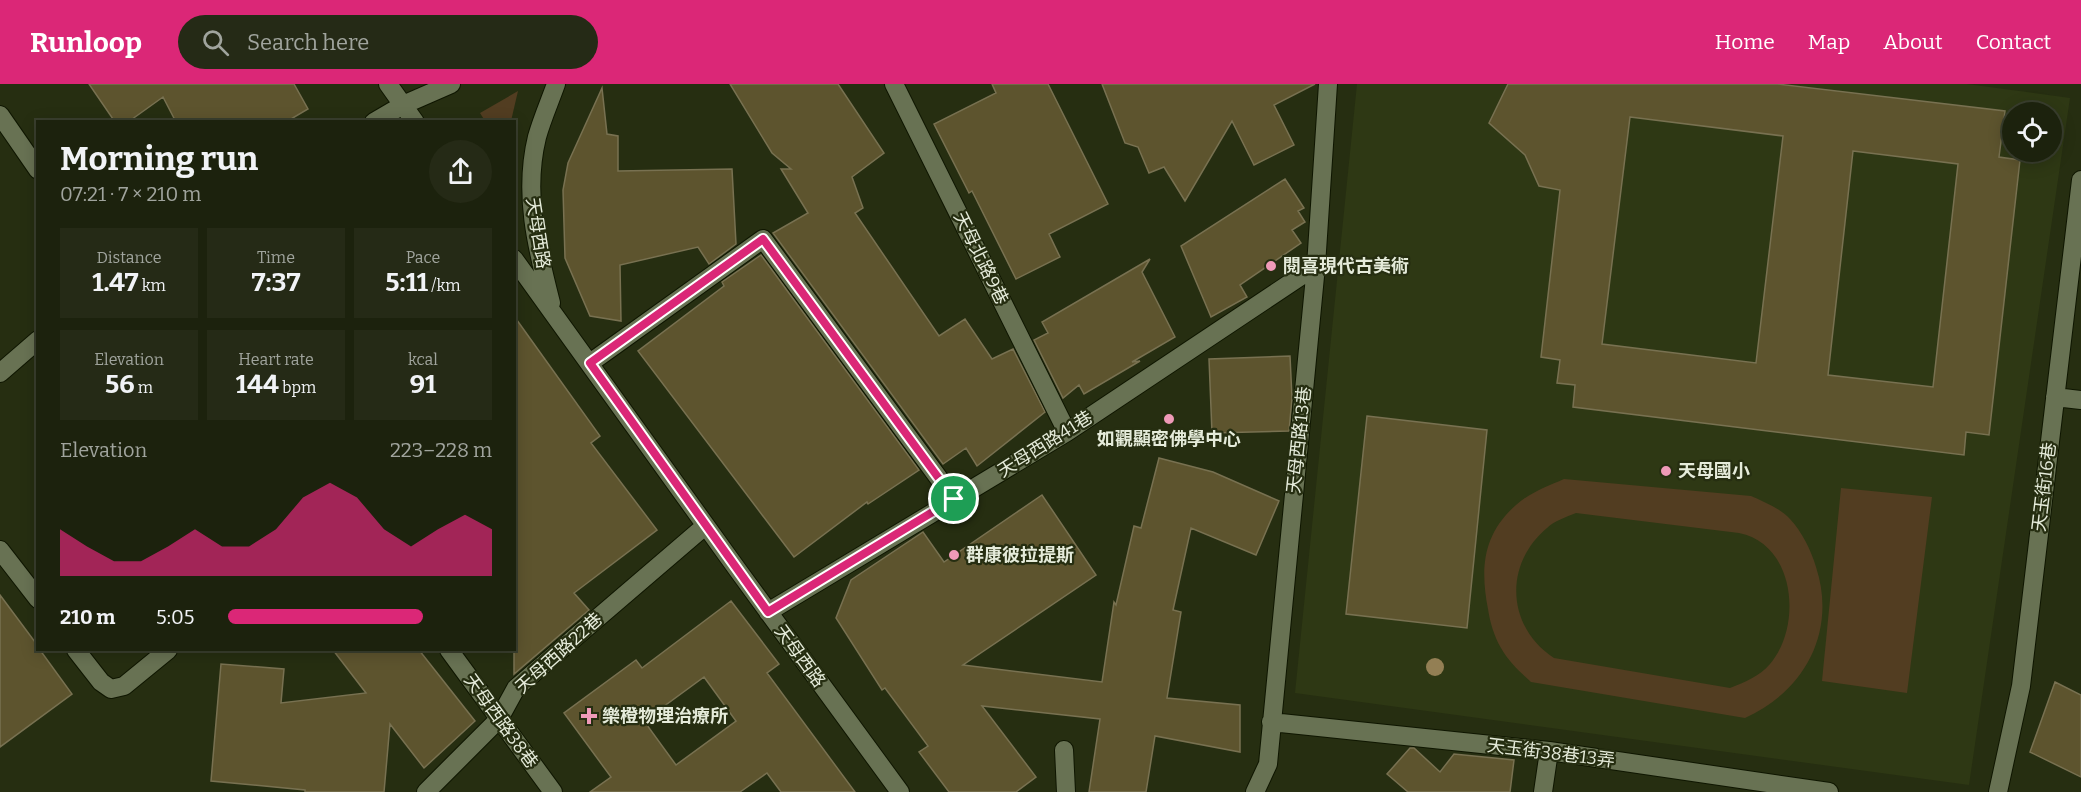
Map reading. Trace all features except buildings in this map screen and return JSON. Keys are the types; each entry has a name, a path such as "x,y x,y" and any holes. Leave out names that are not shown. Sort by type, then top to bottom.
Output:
{"street":[{"path":"388,84 414,120"},
{"path":"377,120 403,105 451,84"},
{"name":"天母西路","path":"554,313 535,241 530,192 537,138 556,84"},
{"name":"天母北路9巷","path":"894,84 1067,432"},
{"name":"天母西路13巷","path":"1255,792 1268,765 1316,266 1328,84"},
{"path":"0,115 36,167"},
{"name":"天玉街16巷","path":"1998,792 2021,686 2081,180"},
{"path":"590,363 763,239 954,499"},
{"name":"天母西路","path":"516,262 705,526 900,792"},
{"name":"天母西路41巷","path":"768,612 1067,432 1316,266"},
{"path":"0,373 36,342"},
{"path":"2055,396 2081,400"},
{"name":"天母西路22巷","path":"426,792 499,719 516,688 705,526"},
{"path":"0,550 36,596"},
{"path":"77,651 100,682 111,689 124,686 167,651"},
{"name":"天母西路38巷","path":"450,651 552,792"},
{"name":"天玉街38巷13弄","path":"1271,722 1549,751 1829,792"},
{"path":"1064,750 1066,792"},
{"path":"1543,792 1549,751"}],"shaded area":[{"name":"天母國小","path":"1357,84 1967,84 2070,98 2062,152 2062,102 2002,102 2002,162 2061,162 1969,785 1295,693"},
{"path":"518,91 511,120 484,120 480,113"},
{"path":"1564,479 1751,496 1786,515 1809,548 1816,567 1821,591 1822,614 1819,636 1811,656 1799,675 1784,692 1745,718 1531,682 1507,657 1494,634 1484,580 1487,552 1497,528 1516,505 1539,490","holes":["1576,513 1739,533 1758,540 1772,553 1782,569 1788,588 1789,608 1787,629 1780,648 1770,664 1757,675 1730,688 1554,658 1538,645 1527,630 1520,613 1516,595 1517,577 1523,560 1533,543 1547,528"]},
{"path":"1841,488 1932,497 1907,693 1822,681"}],"place":[{"name":"閱喜現代古美術","path":"1271,266"},
{"name":"如觀顯密佛學中心","path":"1169,419"},
{"name":"天母國小","path":"1666,471"},
{"name":"群康彼拉提斯","path":"954,555"},
{"name":"樂橙物理治療所","path":"589,716"}],"route":[{"path":"763,239 954,499 768,612 590,363 763,239"}]}
